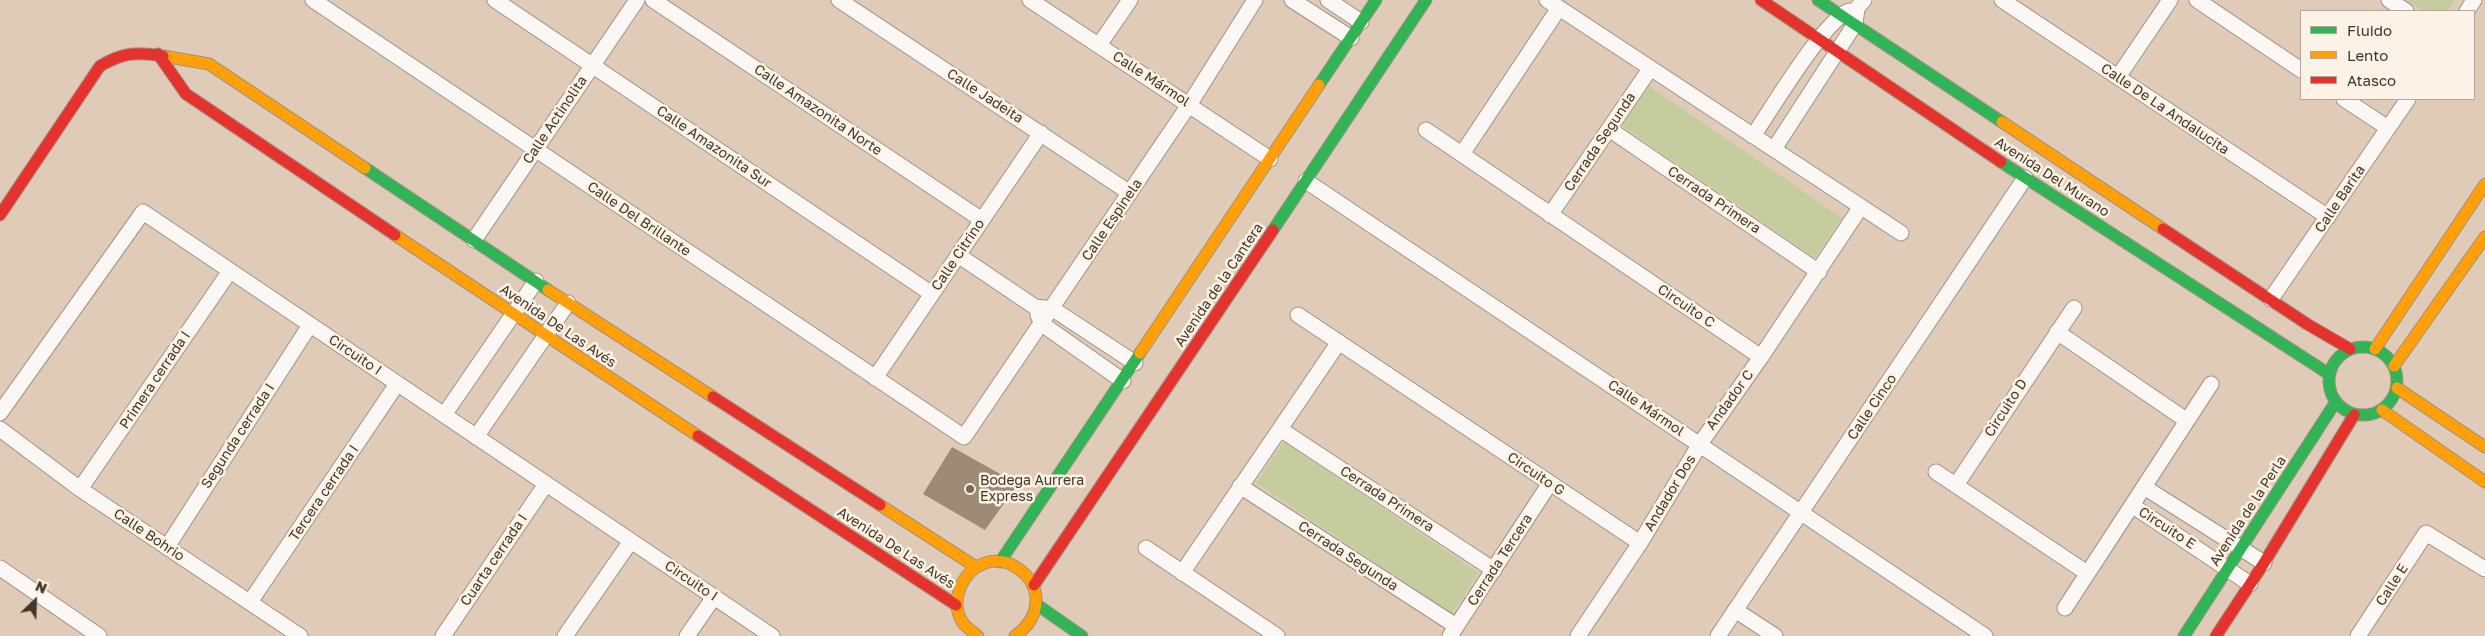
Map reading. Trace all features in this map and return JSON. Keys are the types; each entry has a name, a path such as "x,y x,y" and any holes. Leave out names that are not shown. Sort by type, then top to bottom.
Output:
{"street":[{"name":"Calle Del Brillante","path":"313,0 964,437"},
{"name":"Calle Amazonita Sur","path":"495,0 515,5 593,65 932,294"},
{"name":"Calle Actinolita","path":"474,240 637,0"},
{"name":"Calle Amazonita Norte","path":"653,0 982,220"},
{"name":"Calle Jadeita","path":"839,0 1130,193"},
{"name":"Calle Mármol","path":"1030,0 1270,160"},
{"path":"1099,45 1130,0"},
{"name":"Calle Espinela","path":"964,437 1053,309 1189,105 1255,0"},
{"path":"1292,0 1351,38"},
{"path":"1328,0 1362,22"},
{"name":"Avenida de la Cantera","path":"1000,562 1135,363 1376,0"},
{"name":"Avenida de la Cantera","path":"1034,585 1167,391 1426,0"},
{"name":"Avenida Del Murano","path":"1761,0 2025,178 2329,374"},
{"name":"Avenida Del Murano","path":"1818,0 2271,299 2350,349"},
{"name":"Calle De La Andalucita","path":"2002,0 2328,217"},
{"path":"2118,77 2170,0"},
{"path":"2196,0 2300,69"},
{"path":"2389,0 2404,10"},
{"path":"1462,154 1553,4 1774,149 1860,208 1901,233"},
{"path":"1753,136 1820,40 1840,15 1860,4"},
{"path":"1774,149 1855,24 1860,4"},
{"name":"Avenida De Las Avés","path":"0,215 100,66 117,56 138,52 209,64 568,303 976,567"},
{"name":"Avenida De Las Avés","path":"158,54 186,94 545,336 956,605"},
{"name":"Cerrada Segunda","path":"1550,215 1650,69"},
{"path":"2346,100 2388,128"},
{"name":"Calle Barita","path":"2271,299 2407,100"},
{"name":"Cerrada Primera","path":"1609,129 1819,272"},
{"name":"Circuito C","path":"1426,130 1761,357"},
{"name":"Calle Citrino","path":"875,378 1041,133"},
{"name":"Calle Cinco","path":"1718,636 2025,178"},
{"name":"Calle Mármol","path":"1306,181 1985,636"},
{"path":"2375,349 2485,184"},
{"path":"1761,357 1860,208"},
{"name":"Circuito I","path":"0,414 143,212 772,636"},
{"path":"2394,366 2485,237"},
{"path":"958,255 1035,307 1053,309 1135,363"},
{"name":"Primera cerrada I","path":"80,489 230,271"},
{"path":"444,416 536,281"},
{"path":"476,437 568,303"},
{"path":"1035,307 1042,324 1123,380"},
{"name":"Circuito D","path":"1956,485 2074,308"},
{"name":"Circuito G","path":"1298,315 1640,543"},
{"name":"Segunda cerrada I","path":"167,547 310,325"},
{"path":"2057,332 2186,420"},
{"path":"1182,574 1339,342"},
{"path":"2362,347 2375,349 2386,356 2394,366 2397,388 2392,401 2373,415 2354,415 2344,410 2336,402 2328,384 2329,374 2336,359 2350,349 2362,347"},
{"name":"Andador C","path":"1700,444 1761,357"},
{"name":"Tercera cerrada I","path":"250,602 397,384"},
{"path":"2065,608 2211,384"},
{"path":"2397,388 2485,447"},
{"name":"Avenida de la Perla","path":"2184,636 2336,402"},
{"path":"2382,410 2485,482"},
{"path":"2216,636 2264,563 2354,415"},
{"name":"Cerrada Primera","path":"1280,428 1494,570"},
{"name":"Calle Bohrio","path":"0,429 80,489 300,636"},
{"name":"Andador Dos","path":"1640,543 1700,444"},
{"path":"1936,472 2087,573"},
{"name":"Cerrada Tercera","path":"1453,631 1550,483"},
{"name":"Cuarta cerrada I","path":"443,636 546,484"},
{"name":"Cerrada Segunda","path":"1240,486 1453,631"},
{"path":"2144,487 2264,563"},
{"name":"Circuito E","path":"2133,506 2229,568 2250,584"},
{"name":"Calle E","path":"2358,636 2426,533 2484,566"},
{"path":"565,636 631,541"},
{"path":"1578,636 1640,543"},
{"path":"1146,548 1182,574 1278,636"},
{"path":"978,636 960,626 956,605 961,583 976,567 988,562 1013,565 1024,573 1034,585 1036,604 1033,618 1025,630 1015,636"},
{"path":"0,568 99,636"},
{"path":"687,636 714,597"},
{"path":"1036,604 1082,636"},
{"path":"1736,610 1775,636"}],"green space":[{"path":"2407,0 2455,0 2449,10 2422,10"},
{"path":"1649,86 1842,218 1815,258 1622,126"},
{"path":"1284,442 1479,573 1452,614 1256,483"}],"building":[{"name":"Bodega Aurrera Express","path":"952,447 1018,484 985,530 923,494"}],"traffic: fast":[{"path":"1319,85 1376,0"},
{"path":"1273,230 1426,0"},
{"path":"1818,0 2002,122"},
{"path":"2001,162 2329,374"},
{"path":"365,168 548,290"},
{"path":"2356,347 2370,347 2382,352 2392,362 2397,374 2397,381 2397,388 2392,400 2382,410 2370,415 2356,415 2344,410 2334,400 2329,388 2329,374 2334,362 2344,352 2356,347"},
{"path":"1000,562 1140,353"},
{"path":"2184,636 2335,403"},
{"path":"1036,604 1082,636"}],"traffic: slow":[{"path":"163,56 209,64 365,168"},
{"path":"1140,353 1319,85"},
{"path":"2002,122 2163,229"},
{"path":"2375,349 2485,184"},
{"path":"395,235 698,436"},
{"path":"2394,366 2485,237"},
{"path":"548,290 713,397"},
{"path":"2397,388 2485,447"},
{"path":"2382,410 2485,482"},
{"path":"880,505 976,567"},
{"path":"978,636 963,623 959,615 957,597 969,573 977,567 993,561 1010,564 1018,568 1025,574 1034,589 1036,603 1031,620 1015,636"}],"traffic: jam":[{"path":"1761,0 2001,162"},
{"path":"0,215 100,66 130,54 163,56"},
{"path":"158,54 186,94 395,235"},
{"path":"2163,229 2307,324 2350,349"},
{"path":"1034,585 1273,230"},
{"path":"713,397 880,505"},
{"path":"2216,636 2264,563 2354,415"},
{"path":"698,436 956,605"}],"place":[{"name":"Bodega Aurrera Express","path":"970,489"}]}
